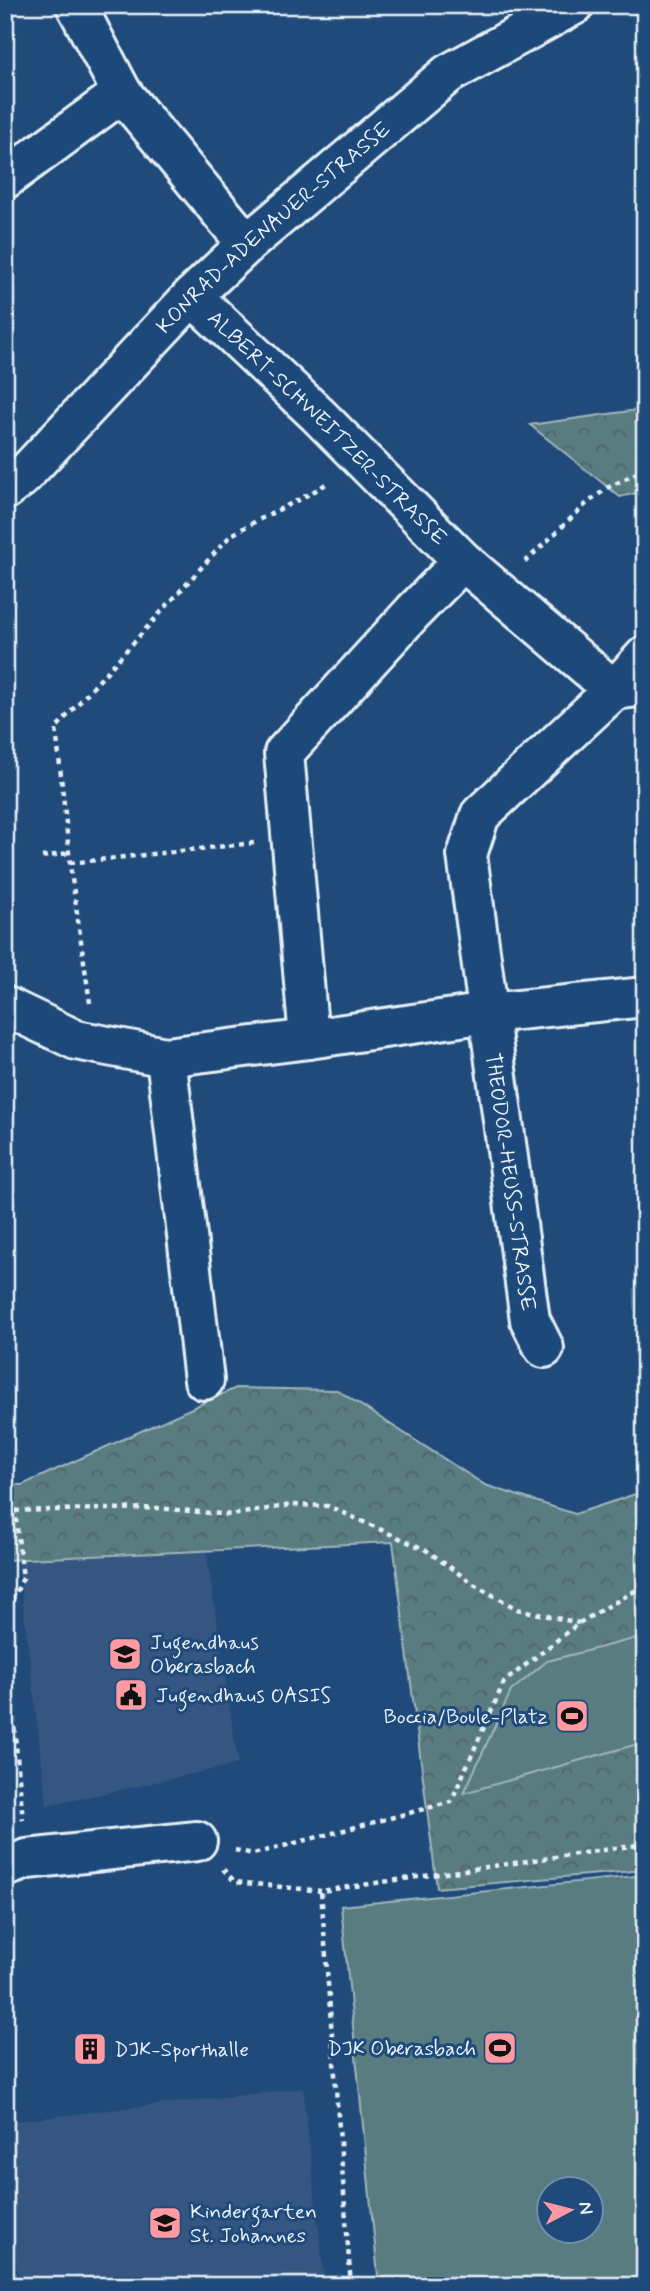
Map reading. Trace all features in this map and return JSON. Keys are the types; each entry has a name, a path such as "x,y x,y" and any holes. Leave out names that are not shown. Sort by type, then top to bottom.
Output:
{"street":[{"path":"76,5 122,93 247,244"},
{"name":"KONRAD-ADENAUER-STRASSE","path":"5,490 21,478 192,296 247,244 448,74 574,5"},
{"path":"5,179 122,93"},
{"name":"ALBERT-SCHWEITZER-STRASSE","path":"192,296 356,453 463,561 497,590 629,688"},
{"name":"ALBERT-SCHWEITZER-STRASSE","path":"309,1040 284,753 463,561"},
{"path":"488,1013 467,855 480,815 629,688 645,656"},
{"path":"5,1006 76,1040 166,1056 309,1040 488,1013 645,997"},
{"name":"THEODOR-HEUSS-STRASSE","path":"488,1013 530,1320 544,1348"},
{"path":"166,1056 204,1380"},
{"path":"16,1863 197,1841"}],"path":[{"path":"96,1044 70,863 55,728 146,631 223,542 255,520 302,499 328,482 356,453"},
{"path":"497,590 584,505 607,488 645,469"},
{"path":"70,863 291,839"},
{"path":"42,857 69,853"},
{"path":"5,1480 15,1511 23,1577 5,1615"},
{"path":"5,1511 157,1508 232,1515 291,1505 328,1506 426,1550 472,1583 517,1609 579,1623"},
{"path":"197,1841 253,1854 451,1802 504,1682 579,1623 645,1585"},
{"path":"5,1628 16,1863"},
{"path":"197,1841 235,1882 321,1891 645,1844"},
{"path":"321,1891 351,2286"}],"shaded area":[{"name":"Jugendhaus Oberasbach","path":"204,1536 238,1764 47,1806 16,1543"},
{"name":"Kindergarten St. Johannes","path":"303,2088 325,2286 19,2286 5,2161 5,2122"}],"green space":[{"path":"645,409 645,491 620,497 530,425"},
{"path":"236,1388 337,1390 485,1485 575,1514 645,1491 645,1870 437,1888 393,1542 5,1560 5,1484 22,1485"},
{"name":"Boccia/Boule-Platz","path":"645,1636 645,1742 464,1793 511,1691 547,1661"},
{"name":"DJK Oberasbach","path":"645,1875 645,2286 379,2286 341,1906"}],"place":[{"name":"Jugendhaus Oberasbach","path":"125,1654"},
{"name":"Jugendhaus OASIS","path":"131,1695"},
{"name":"Boccia/Boule-Platz","path":"572,1716"},
{"name":"DJK Oberasbach","path":"500,2048"},
{"name":"DJK-Sporthalle","path":"90,2049"},
{"name":"Kindergarten St. Johannes","path":"165,2223"}]}
